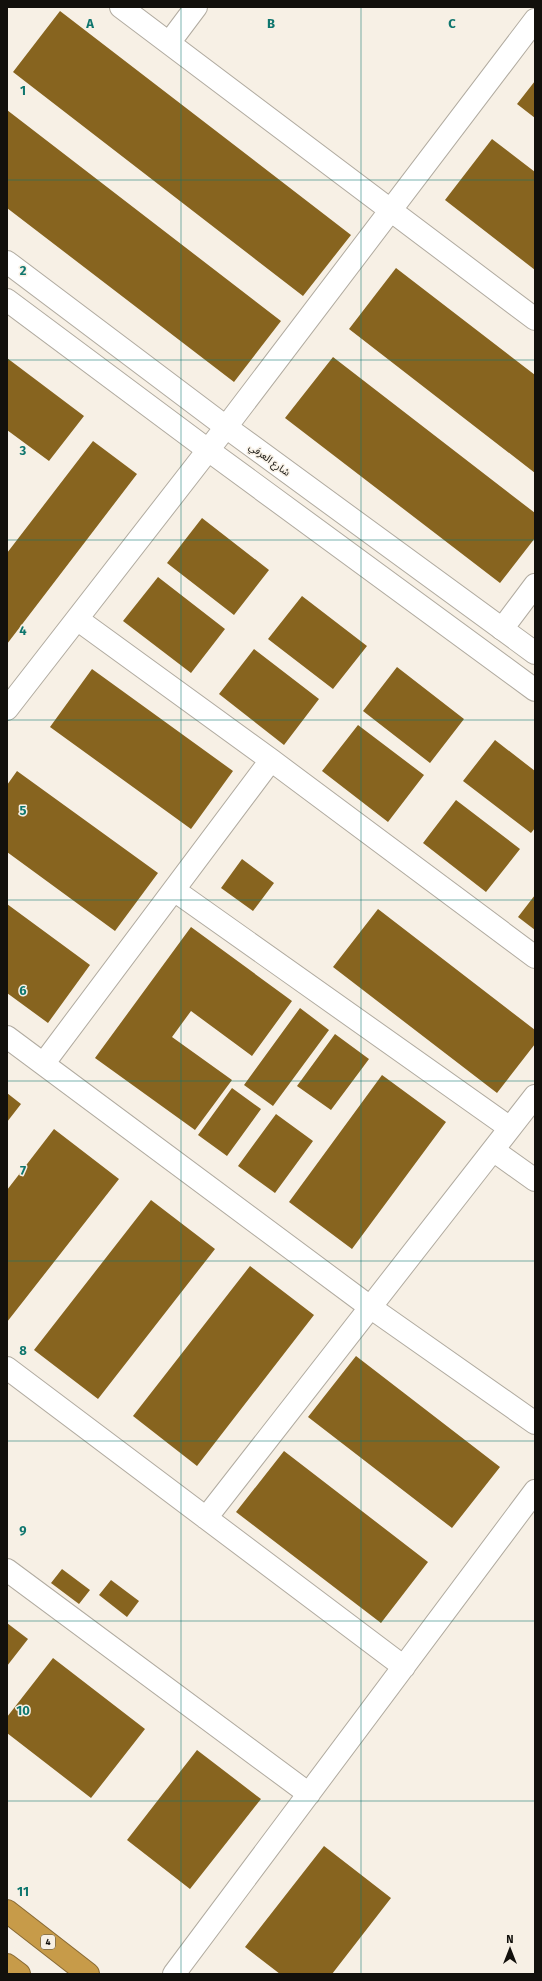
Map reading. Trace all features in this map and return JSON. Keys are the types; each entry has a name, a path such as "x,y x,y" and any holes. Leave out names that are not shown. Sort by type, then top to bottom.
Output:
{"highway":[{"name":"4","path":"7,1911 88,1974"},
{"path":"7,1965 19,1974"}],"street":[{"path":"121,7 535,319"},
{"path":"168,43 196,7"},
{"path":"7,708 208,450 535,20"},
{"name":"شارع العرفي","path":"7,262 226,426 535,653"},
{"path":"7,300 208,450 535,690"},
{"path":"502,629 535,585"},
{"path":"77,619 271,760 535,957"},
{"path":"44,1063 271,760"},
{"path":"174,890 510,1128"},
{"path":"7,1037 44,1063 370,1307 535,1423"},
{"path":"206,1518 535,1096"},
{"path":"493,1150 535,1180"},
{"path":"7,1368 404,1667"},
{"path":"174,1974 535,1491"},
{"path":"7,1570 309,1794"}],"building":[{"path":"60,11 351,235 303,296 13,72"},
{"path":"535,81 535,118 517,104"},
{"path":"7,110 281,321 234,382 7,208"},
{"path":"492,139 535,172 535,270 445,200"},
{"path":"396,268 535,375 535,473 349,329"},
{"path":"333,357 535,513 535,538 500,583 285,418"},
{"path":"7,358 84,416 49,461 7,430"},
{"path":"93,441 137,474 7,644 7,553"},
{"path":"202,518 269,570 234,615 167,563"},
{"path":"158,577 225,629 191,673 123,621"},
{"path":"302,596 367,646 333,689 268,639"},
{"path":"254,649 319,699 284,745 219,694"},
{"path":"397,667 464,719 430,763 363,711"},
{"path":"92,669 233,771 191,829 50,727"},
{"path":"358,725 424,775 388,822 322,771"},
{"path":"495,740 535,771 535,828 531,833 463,781"},
{"path":"17,771 158,873 115,931 7,852 7,785"},
{"path":"456,800 520,849 486,892 423,843"},
{"path":"242,859 274,883 253,911 221,888"},
{"path":"535,895 535,930 518,917"},
{"path":"7,904 90,965 48,1023 7,993"},
{"path":"378,909 535,1030 535,1044 497,1093 333,967"},
{"path":"191,927 292,1001 252,1056 191,1011 172,1037 232,1080 195,1130 95,1058"},
{"path":"300,1008 329,1030 273,1106 244,1085"},
{"path":"335,1034 369,1059 331,1110 297,1086"},
{"path":"382,1075 446,1122 352,1249 289,1202"},
{"path":"232,1088 261,1109 227,1156 198,1135"},
{"path":"7,1093 21,1104 7,1122"},
{"path":"276,1114 313,1141 275,1193 238,1166"},
{"path":"54,1129 119,1179 7,1322 7,1190"},
{"path":"151,1200 215,1249 98,1399 34,1350"},
{"path":"250,1266 314,1315 197,1466 133,1416"},
{"path":"356,1356 500,1467 452,1528 308,1417"},
{"path":"284,1451 428,1562 381,1623 236,1512"},
{"path":"62,1569 90,1590 79,1604 51,1583"},
{"path":"111,1580 139,1601 127,1617 99,1595"},
{"path":"7,1623 28,1639 7,1666"},
{"path":"53,1658 145,1729 91,1798 7,1733 7,1717"},
{"path":"197,1750 261,1799 190,1889 127,1840"},
{"path":"324,1846 391,1898 332,1974 280,1974 245,1947"}]}
